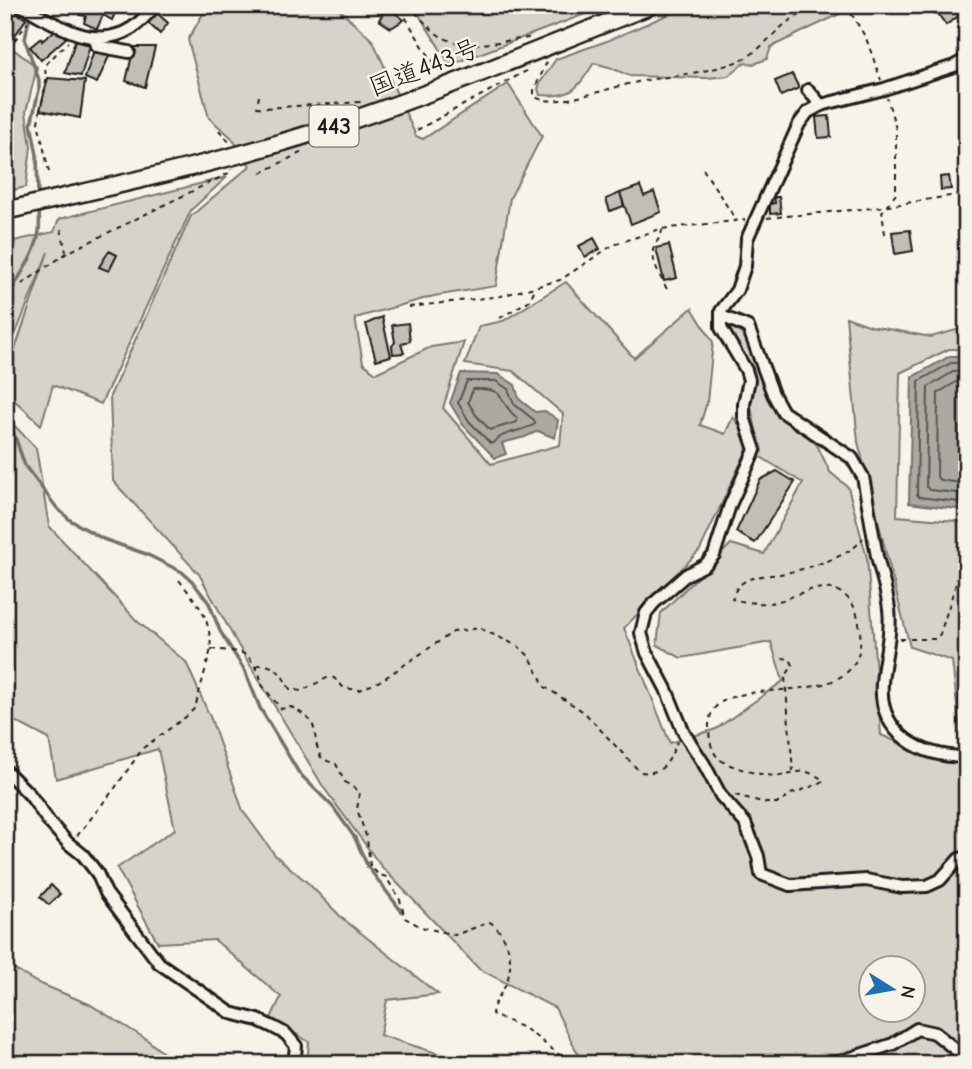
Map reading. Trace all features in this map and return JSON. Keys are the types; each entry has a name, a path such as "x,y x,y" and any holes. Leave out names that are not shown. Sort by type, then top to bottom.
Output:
{"highway":[{"name":"国道443号","path":"5,211 235,157 304,136 384,110 652,5"}],"street":[{"path":"20,5 77,34 95,39 114,37 133,27 156,5"},
{"path":"95,39 97,46 129,52"},
{"path":"967,59 954,66 884,89 821,105 808,112 799,124 747,239 745,266 737,290 721,311 721,328 749,380 744,417 755,450 730,505 714,555 705,565 686,575 654,604 643,621 641,633 643,643 666,688 684,733 721,796 745,823 758,856 761,874 790,885 866,880 902,887 927,886 940,880 960,859 967,857"},
{"path":"808,90 821,105"},
{"path":"721,316 748,327 783,412 852,458 863,477 889,609 889,638 882,684 882,704 893,726 912,745 928,752 945,757 967,757"},
{"path":"5,770 30,795 68,843 83,855 97,873 106,893 159,963 231,1013 258,1020 286,1034 296,1046 294,1064"},
{"path":"833,1064 892,1044 917,1029 935,1033 966,1058 966,1064"}],"path":[{"path":"391,5 401,10 449,84"},
{"path":"408,5 435,32 452,42 469,44 536,38 549,45"},
{"path":"541,61 548,57 534,96 547,100 570,99 632,83 710,70 746,58 786,23 820,7 833,5"},
{"path":"846,5 866,38 896,129 896,194 882,212 885,234"},
{"path":"5,44 14,41 35,13"},
{"path":"49,173 38,122 46,82 45,65 77,34"},
{"path":"417,130 535,66"},
{"path":"259,96 257,107 264,108 361,102"},
{"path":"22,284 66,253 231,172 235,157 226,137 219,130"},
{"path":"261,173 302,152 304,136"},
{"path":"703,169 737,221"},
{"path":"409,307 501,296 560,280 613,245 662,228 889,205 956,195 967,190"},
{"path":"662,228 662,237 653,247 653,251 660,277 668,291"},
{"path":"61,229 66,253"},
{"path":"500,317 530,300 536,287"},
{"path":"721,796 737,795 766,803 780,803 791,794 824,780 811,772 771,776 745,770 719,759 712,748 708,724 714,710 724,701 756,691 787,691 816,686 840,677 854,665 861,646 856,610 848,597 833,589 799,592 774,602 732,599 734,590 739,584 753,577 782,573 850,552 859,544 871,521"},
{"path":"889,638 936,639 940,634 961,568 967,565"},
{"path":"68,843 84,829 143,748 195,708 211,649 200,604 179,580"},
{"path":"255,665 269,664 279,672 290,688 300,691 329,677 334,678 344,688 360,690 382,680 453,632 479,628 518,646 530,657 545,687 584,712 639,772 650,774 663,768 684,733"},
{"path":"211,649 240,652 248,656 260,672 262,685 281,709 290,707 306,715 316,728 318,750 322,759 336,764 345,782 360,792 357,809 367,839 370,866 386,877 400,900 405,918 421,928 455,935 490,922 499,929 510,954 510,966 505,986 492,1014 526,1029 571,1064"},
{"path":"782,657 790,659 793,665 785,677 793,772"}],"shaded area":[{"path":"208,5 335,5 373,41 416,136 423,139 508,84 542,136 510,198 496,286 434,296 355,318 363,363 376,373 431,347 464,342 443,408 491,464 560,445 563,414 513,371 465,364 479,326 503,321 566,282 634,358 692,308 713,342 707,402 700,425 725,434 733,417 751,441 700,550 624,628 670,743 716,729 783,681 771,642 681,658 657,645 661,613 731,544 764,554 803,483 759,456 750,402 753,375 728,328 734,327 748,340 757,355 771,404 817,445 830,472 848,487 867,558 881,735 946,763 967,763 967,1064 583,1064 555,1008 479,969 381,866 324,788 238,645 199,574 113,481 110,396 191,216 250,166 231,137 209,118 188,40"},
{"path":"413,5 609,5 450,65"},
{"path":"690,5 858,5 771,47 767,59 754,64 744,63 728,76 630,76 594,63 578,85 568,93 540,95 540,83 556,59 607,41"},
{"path":"13,49 37,67 26,112 31,147 26,187 5,192 5,53"},
{"path":"227,177 191,210 101,404 53,385 41,425 12,398 11,361 48,252 5,361 5,243 54,232 59,219"},
{"path":"846,317 871,326 931,337 967,327 967,349 949,349 900,373 897,516 967,522 967,733 960,732 952,661 910,647 858,442"},
{"path":"5,416 36,448 49,526 137,621 186,662 211,719 243,811 275,855 309,884 342,918 438,994 387,1000 380,1035 471,1064 307,1064 309,1042 271,1018 281,997 215,940 158,943 117,868 175,829 158,749 56,779 49,739 5,716"},
{"path":"5,964 36,982 89,1004 146,1039 177,1064 5,1064"}],"water":[{"path":"950,356 967,356 966,510 909,503 912,377"},
{"path":"461,373 498,374 515,385 519,399 535,412 545,411 558,420 555,438 538,431 502,443 506,454 495,458 463,425 450,403"}],"building":[{"path":"73,5 106,5 116,11 112,20 103,15 97,29 84,23 86,16 79,15 80,8"},
{"path":"943,5 965,5 967,10 946,25 936,11"},
{"path":"387,6 404,20 391,28 379,20"},
{"path":"15,12 26,19 14,37 7,34 10,29 6,25"},
{"path":"156,12 168,23 160,34 145,20"},
{"path":"57,29 66,38 41,60 30,47"},
{"path":"75,41 90,45 81,76 65,73"},
{"path":"95,47 110,54 97,83 85,78"},
{"path":"134,47 155,47 145,87 126,81"},
{"path":"792,74 799,88 781,96 775,81"},
{"path":"48,78 85,81 80,118 40,110"},
{"path":"829,116 831,137 818,138 816,117"},
{"path":"949,176 951,189 941,190 940,177"},
{"path":"640,186 644,196 654,192 661,212 631,224 620,193"},
{"path":"620,193 624,206 610,211 606,199"},
{"path":"774,197 779,197 781,213 770,214 770,204 775,203"},
{"path":"910,230 913,251 895,254 892,232"},
{"path":"594,238 600,249 585,257 579,246"},
{"path":"669,245 677,278 664,281 656,248"},
{"path":"109,251 117,255 109,271 99,267"},
{"path":"382,317 391,356 376,360 366,324"},
{"path":"408,323 410,341 401,344 404,353 393,354 392,346 395,342 392,325"},
{"path":"777,471 795,482 755,543 736,532 760,480"},
{"path":"51,885 60,894 49,905 40,897"}],"waterway":[{"path":"34,5 25,40 39,80 31,124 37,155 38,197"},
{"path":"5,303 34,250 39,231 39,208"},
{"path":"5,407 25,466 57,508 70,520 103,539 146,554 182,572 192,581 209,603 220,631 245,671 260,708 299,773 333,807 355,838 368,867 402,912"}]}
